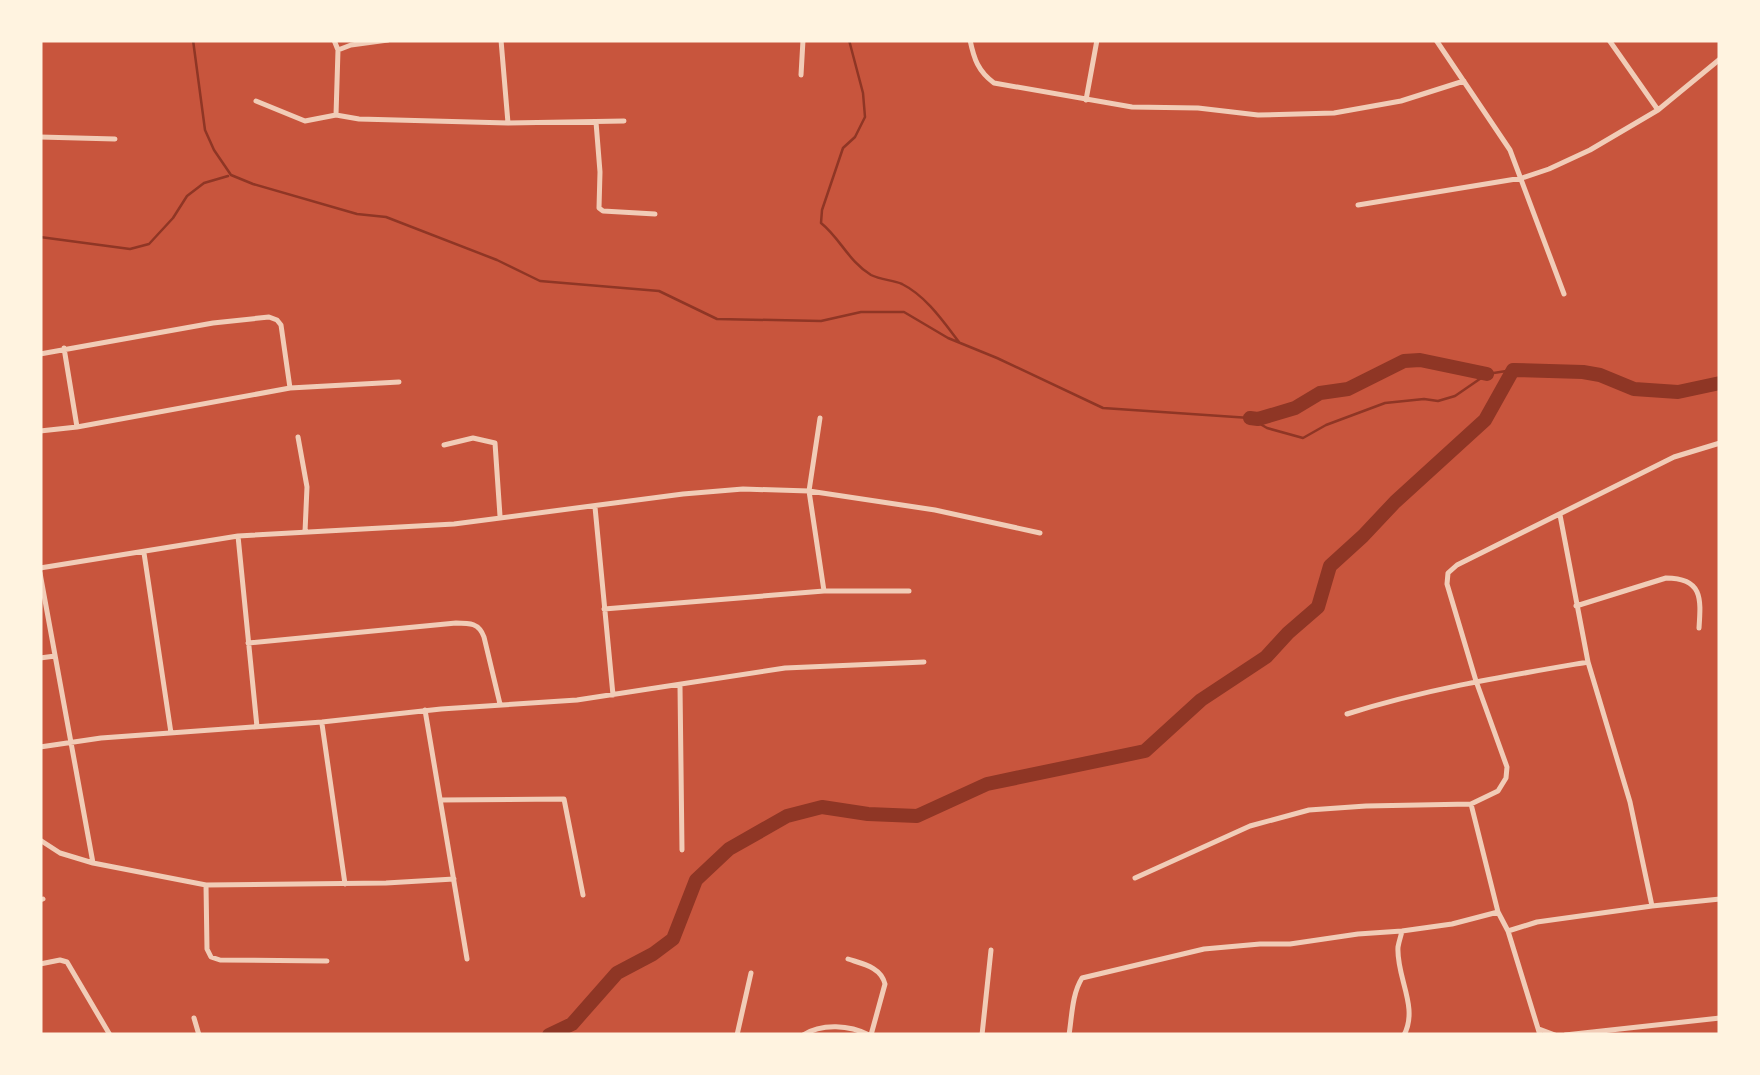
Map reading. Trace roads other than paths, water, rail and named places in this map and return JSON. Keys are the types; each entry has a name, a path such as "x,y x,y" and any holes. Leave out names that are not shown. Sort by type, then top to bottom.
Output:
{"street":[{"path":"334,40 338,50 336,115"},
{"path":"338,50 388,40"},
{"path":"501,40 508,124"},
{"path":"801,75 804,40"},
{"path":"970,40 975,62 994,84 1132,107 1258,114 1334,113 1401,101 1464,81"},
{"path":"1086,100 1097,40"},
{"path":"1436,40 1510,150 1564,294"},
{"path":"1609,40 1658,110"},
{"path":"1358,205 1522,178 1590,150 1658,110 1720,59"},
{"path":"256,101 305,121 336,115 508,124 624,121"},
{"path":"596,122 599,208 655,214"},
{"path":"40,138 114,139"},
{"path":"40,354 268,317 280,325 290,388"},
{"path":"64,348 77,427"},
{"path":"40,432 290,388 400,382"},
{"path":"820,418 809,492 824,591"},
{"path":"298,437 307,487 304,532"},
{"path":"444,444 473,438 495,442 500,516"},
{"path":"1135,878 1250,826 1309,810 1471,804 1498,791 1507,767 1476,681 1448,573 1456,564 1674,457 1720,442"},
{"path":"93,864 40,570 238,536 454,524 728,490 809,492 935,510 1040,534"},
{"path":"595,506 612,695"},
{"path":"1560,515 1588,662 1630,802 1652,906"},
{"path":"238,536 257,727"},
{"path":"144,552 170,733"},
{"path":"1576,606 1666,578 1681,578 1700,593 1699,628"},
{"path":"604,609 824,591 909,591"},
{"path":"248,643 473,624 484,637 500,704"},
{"path":"40,658 56,656"},
{"path":"40,747 425,710 577,700 785,668 924,662"},
{"path":"1347,714 1400,697 1588,662"},
{"path":"680,686 682,850"},
{"path":"425,710 467,959"},
{"path":"322,722 345,884"},
{"path":"440,800 564,799 583,895"},
{"path":"1471,804 1498,912 1508,931 1539,1032 1555,1035"},
{"path":"40,840 60,853 93,864 206,886 454,879"},
{"path":"206,886 207,949 212,957 326,961"},
{"path":"1508,931 1538,922 1720,899"},
{"path":"1069,1035 1074,998 1082,978 1204,949 1402,931 1498,912"},
{"path":"1402,931 1398,947 1410,1016 1404,1035"},
{"path":"982,1035 991,950"},
{"path":"803,1035 826,1027 851,1028 870,1035 884,977 878,970 848,959"},
{"path":"40,964 67,962 107,1034"},
{"path":"737,1035 751,973"},
{"path":"194,1018 199,1035"},
{"path":"1565,1035 1720,1018"},
{"path":"1654,1026 1656,1035"}],"waterway":[{"path":"193,40 205,130 231,175 357,214 386,217 540,281 659,291 717,319 821,321 861,312 904,312 948,338 1103,408 1250,418 1267,428 1303,438 1385,403 1438,401 1455,396 1487,374 1513,370"},
{"path":"849,40 865,117 855,137 843,148 821,223 863,270 902,284 919,295 959,342"},
{"path":"40,237 130,249 149,244 187,196 204,183 228,176"},
{"path":"1250,418 1295,408 1320,393 1348,389 1404,361 1420,360 1487,374"},
{"path":"549,1035 572,1024 617,973 673,939 696,880 729,849 787,816 822,807 917,816 987,784 1145,751 1201,700 1266,657 1318,607 1330,566 1485,420 1513,370 1583,372 1634,389 1678,392 1720,383"}]}
